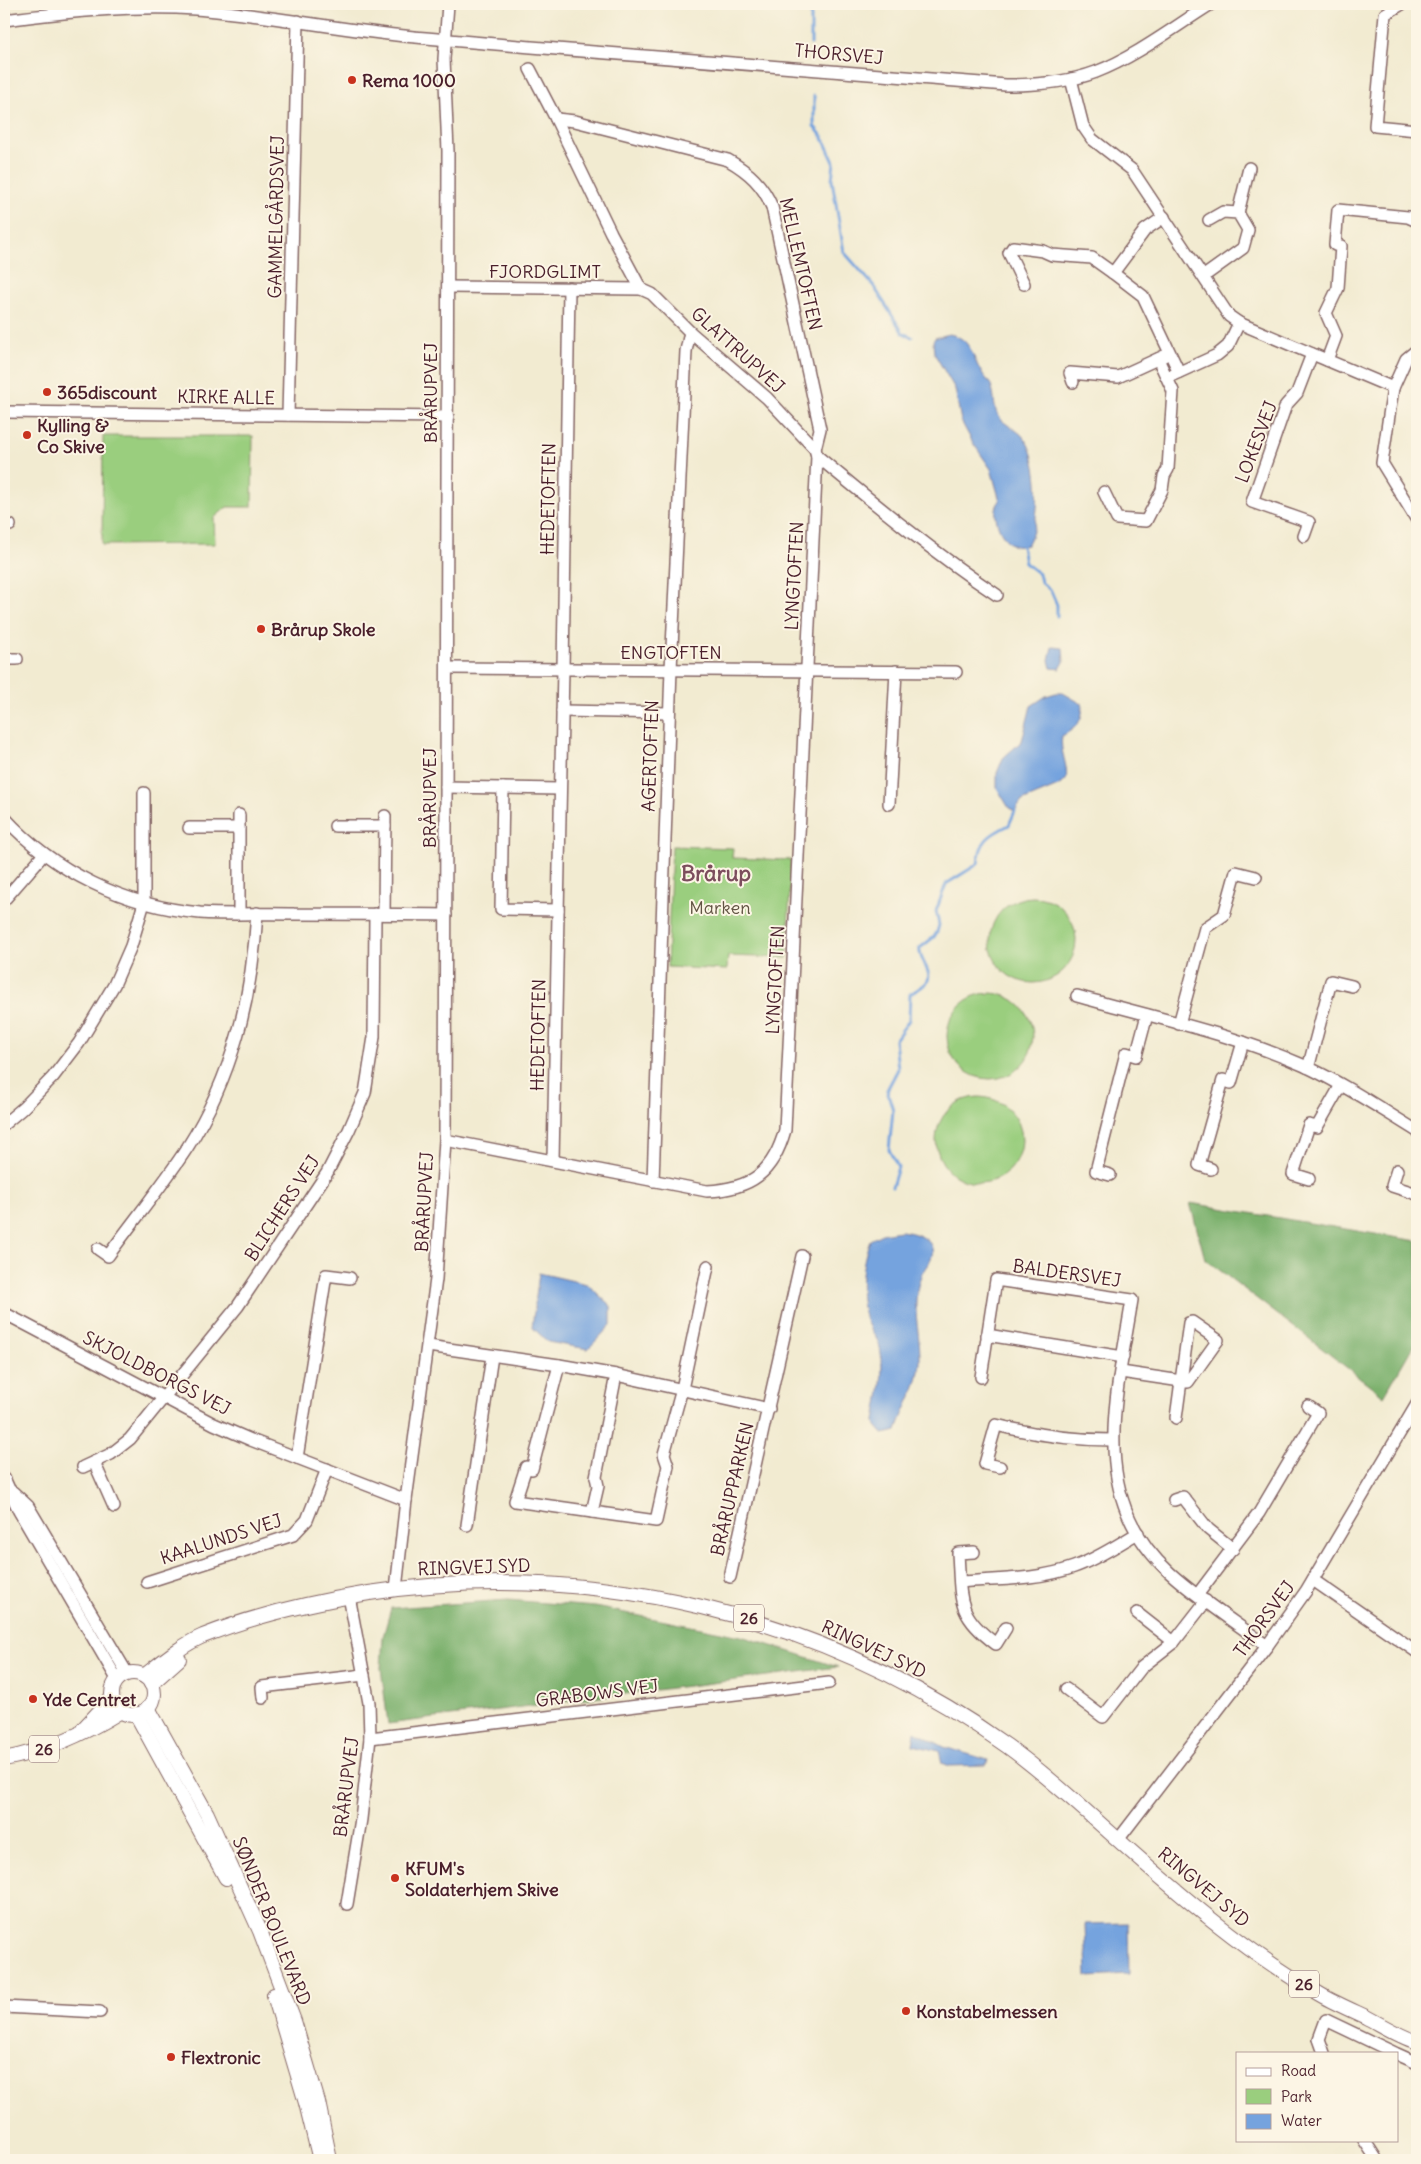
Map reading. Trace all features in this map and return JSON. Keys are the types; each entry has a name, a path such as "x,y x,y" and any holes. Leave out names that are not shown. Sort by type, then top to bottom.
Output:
{"main road":[{"name":"RINGVEJ SYD","path":"148,1680 214,1633 286,1610 348,1596 396,1589 458,1583 502,1582 602,1588 651,1595 708,1607 789,1631 886,1672 972,1721 1048,1777 1200,1911 1249,1948 1320,1995 1417,2042"},
{"path":"112,1698 121,1711 142,1711 153,1696 148,1680 133,1672 122,1676"},
{"name":"26","path":"81,1732 112,1698 112,1688 122,1676"},
{"name":"26","path":"4,1759 32,1753 57,1744 81,1732 90,1730 121,1711"},
{"name":"SØNDER BOULEVARD","path":"142,1711 240,1905 277,2002 320,2160"},
{"name":"SØNDER BOULEVARD","path":"142,1711 207,1814 260,1931 294,2022 318,2102 330,2160"}],"street":[{"name":"BRÅRUPVEJ","path":"396,1589 406,1500 428,1346 440,1235 445,1140 448,151 444,58 448,4"},
{"name":"THORSVEJ","path":"4,20 152,5 222,11 445,40 1006,85 1046,84 1095,72 1120,61 1211,4"},
{"path":"1402,4 1385,14 1375,126 1417,130"},
{"name":"GAMMELGÅRDSVEJ","path":"288,415 298,21"},
{"name":"GLATTRUPVEJ","path":"530,69 611,233 641,289 652,294 690,332 767,398 816,453 892,518 958,569 997,595"},
{"path":"1071,79 1083,126 1092,139 1132,170 1229,316 1239,323 1393,388"},
{"name":"MELLEMTOFTEN","path":"556,119 575,121 728,160 743,168 766,192 772,207 820,429 816,453"},
{"path":"1204,276 1243,248 1248,230 1238,213 1249,168"},
{"path":"1327,360 1336,336 1326,313 1338,288 1341,246 1335,245 1338,210 1408,217 1417,221"},
{"path":"1209,220 1223,212 1238,213"},
{"path":"1113,273 1145,230 1164,217"},
{"path":"1024,284 1009,253 1013,248 1044,251 1052,255 1092,258 1143,296 1179,372"},
{"name":"FJORDGLIMT","path":"448,287 641,289"},
{"name":"HEDETOFTEN","path":"553,1160 569,288"},
{"path":"1167,378 1217,355 1228,346 1239,323"},
{"name":"AGERTOFTEN","path":"653,1181 669,713 686,351 690,332"},
{"path":"1417,350 1406,359 1393,388 1382,463 1417,520"},
{"path":"1073,382 1070,373 1118,377 1170,353"},
{"name":"LOKESVEJ","path":"1304,536 1309,522 1252,502 1286,405 1297,393 1312,354"},
{"path":"1104,492 1118,518 1146,521 1162,490 1164,476 1168,469 1173,392 1158,358"},
{"name":"KIRKE ALLE","path":"4,412 448,417"},
{"name":"LYNGTOFTEN","path":"445,1140 707,1191 726,1190 743,1185 759,1176 770,1166 780,1150 785,1130 816,453"},
{"path":"4,659 17,659"},
{"name":"ENGTOFTEN","path":"447,668 956,672"},
{"path":"888,804 896,671"},
{"path":"562,711 669,713"},
{"path":"446,786 560,789"},
{"path":"503,788 501,909 558,910"},
{"path":"4,1124 23,1108 53,1077 90,1027 117,978 131,946 144,903 144,793"},
{"path":"239,913 240,815"},
{"path":"4,817 44,854 78,876 103,889 144,903 200,913 446,915"},
{"name":"BLICHERS VEJ","path":"114,1507 88,1465 111,1454 130,1439 238,1306 327,1174 350,1130 365,1093 374,1037 385,821 334,826"},
{"path":"189,828 239,828"},
{"path":"4,900 44,854"},
{"path":"1179,1024 1205,928 1224,915 1236,872 1256,877"},
{"path":"98,1249 108,1256 187,1148 209,1108 227,1066 248,1000 255,960 257,913"},
{"path":"1307,1067 1330,981 1352,986"},
{"path":"1077,996 1243,1042 1307,1067 1417,1130"},
{"path":"1110,1175 1096,1171 1126,1053 1136,1056 1147,1015"},
{"path":"1211,1168 1199,1165 1223,1080 1231,1083 1243,1042"},
{"path":"1309,1179 1293,1174 1309,1125 1317,1127 1341,1085"},
{"path":"1397,1170 1392,1186 1417,1194"},
{"name":"BRÅRUPPARKEN","path":"730,1577 802,1256"},
{"path":"559,1365 532,1469 526,1467 515,1501 656,1521 668,1466 664,1454 682,1389 708,1266"},
{"path":"297,1458 326,1275 350,1278"},
{"name":"BALDERSVEJ","path":"981,1377 996,1280 1132,1300 1120,1372 1112,1440 1118,1486 1126,1508 1138,1533 1151,1552 1170,1572 1268,1646"},
{"name":"SKJOLDBORGS VEJ","path":"4,1313 163,1398 236,1434 406,1500"},
{"path":"1120,1372 1181,1381 1188,1382 1218,1340 1192,1322 1189,1323 1181,1381 1176,1418"},
{"path":"987,1335 1123,1357"},
{"name":"BRÅRUPPARKEN","path":"428,1346 616,1375 769,1409"},
{"path":"467,1525 492,1356"},
{"path":"592,1512 598,1486 596,1477 616,1375"},
{"name":"THORSVEJ","path":"1118,1840 1268,1646 1313,1580 1417,1404"},
{"path":"1066,1689 1103,1716 1142,1667 1174,1642 1233,1549 1259,1513 1318,1413 1308,1406"},
{"path":"1000,1467 985,1464 996,1425 1035,1435 1070,1440 1112,1440"},
{"name":"KAALUNDS VEJ","path":"146,1582 293,1535 307,1520 327,1469"},
{"path":"4,1478 7,1491 122,1676"},
{"path":"1174,1500 1183,1497 1208,1529 1233,1549"},
{"path":"960,1582 1052,1574 1075,1567 1100,1556 1138,1533"},
{"path":"974,1552 958,1554 963,1609 978,1631 996,1644 1006,1628"},
{"path":"1313,1580 1417,1652"},
{"name":"BRÅRUPVEJ","path":"347,1904 370,1738 369,1703 348,1596"},
{"path":"1138,1614 1174,1642"},
{"path":"264,1698 262,1687 364,1675"},
{"name":"GRABOWS VEJ","path":"370,1738 829,1683"},
{"path":"4,2007 100,2012"},
{"path":"1324,2052 1319,2039 1326,2020 1394,2052"},
{"path":"1398,2054 1417,2063"},
{"path":"1365,2142 1377,2160"}],"green space":[{"path":"103,436 253,436 252,507 227,507 214,518 215,544 102,545"},
{"name":"Marken","path":"672,846 733,848 732,858 791,860 787,958 728,956 727,970 667,967"},
{"path":"1033,897 1050,900 1064,909 1073,923 1076,940 1073,957 1064,971 1050,980 1033,983 1016,980 1002,971 993,957 990,940 993,923 1002,909 1016,900"},
{"path":"990,993 1007,996 1021,1005 1030,1019 1033,1036 1030,1053 1021,1067 1007,1076 990,1079 973,1076 959,1067 950,1053 947,1036 950,1019 959,1005 973,996"},
{"path":"979,1097 996,1100 1010,1109 1019,1123 1022,1140 1019,1157 1010,1171 996,1180 979,1183 962,1180 948,1171 939,1157 936,1140 939,1123 948,1109 962,1100"},
{"path":"1190,1203 1417,1241 1417,1339 1384,1396 1205,1259"},
{"path":"508,1600 595,1607 741,1636 838,1667 388,1724 381,1668 383,1637 391,1608"}],"water":[{"path":"949,334 962,339 966,343 980,370 991,385 998,415 1003,422 1024,438 1030,448 1034,461 1038,491 1035,522 1027,545 1015,546 1010,543 998,526 996,512 1000,501 991,469 961,421 955,389 934,353 933,341 935,338"},
{"path":"1052,647 1063,648 1064,662 1060,669 1051,668 1049,660"},
{"path":"1063,693 1082,704 1082,715 1078,723 1062,736 1061,742 1067,774 1066,780 1058,786 1022,801 1015,811 1009,808 997,788 997,773 1003,758 1022,741 1031,706 1046,696"},
{"path":"900,1231 914,1234 927,1240 933,1252 922,1273 917,1291 916,1309 920,1363 917,1381 897,1431 883,1434 876,1426 875,1421 881,1384 881,1357 879,1344 867,1324 861,1290 864,1259 870,1240 882,1234"},
{"path":"539,1273 587,1284 611,1306 611,1325 588,1349 548,1342 532,1327"},
{"path":"915,1731 944,1747 988,1760 986,1765 950,1766 942,1763 939,1751 913,1745"},
{"path":"1128,1923 1129,1974 1087,1976 1085,1924"}],"waterway":[{"path":"811,4 811,44"},
{"path":"814,96 814,126 822,136 834,162 832,180 844,252 873,285 903,333 912,337"},
{"path":"1022,546 1025,563 1039,574 1041,582 1051,591 1057,605 1057,616"},
{"path":"892,1187 898,1167 889,1150 893,1110 887,1090 898,1069 895,1040 909,1020 910,994 923,986 929,978 920,948 934,937 937,932 939,925 936,911 946,884 978,864 983,844 991,835 1009,825 1015,811"}],"place":[{"name":"Rema 1000","path":"352,80"},
{"name":"365discount","path":"47,392"},
{"name":"Kylling & Co Skive","path":"27,435"},
{"name":"Brårup Skole","path":"261,629"},
{"name":"Yde Centret","path":"33,1699"},
{"name":"KFUM's Soldaterhjem Skive","path":"395,1878"},
{"name":"Konstabelmessen","path":"906,2011"},
{"name":"Flextronic","path":"171,2057"}],"district":[{"name":"Brårup","path":"716,873"}]}
